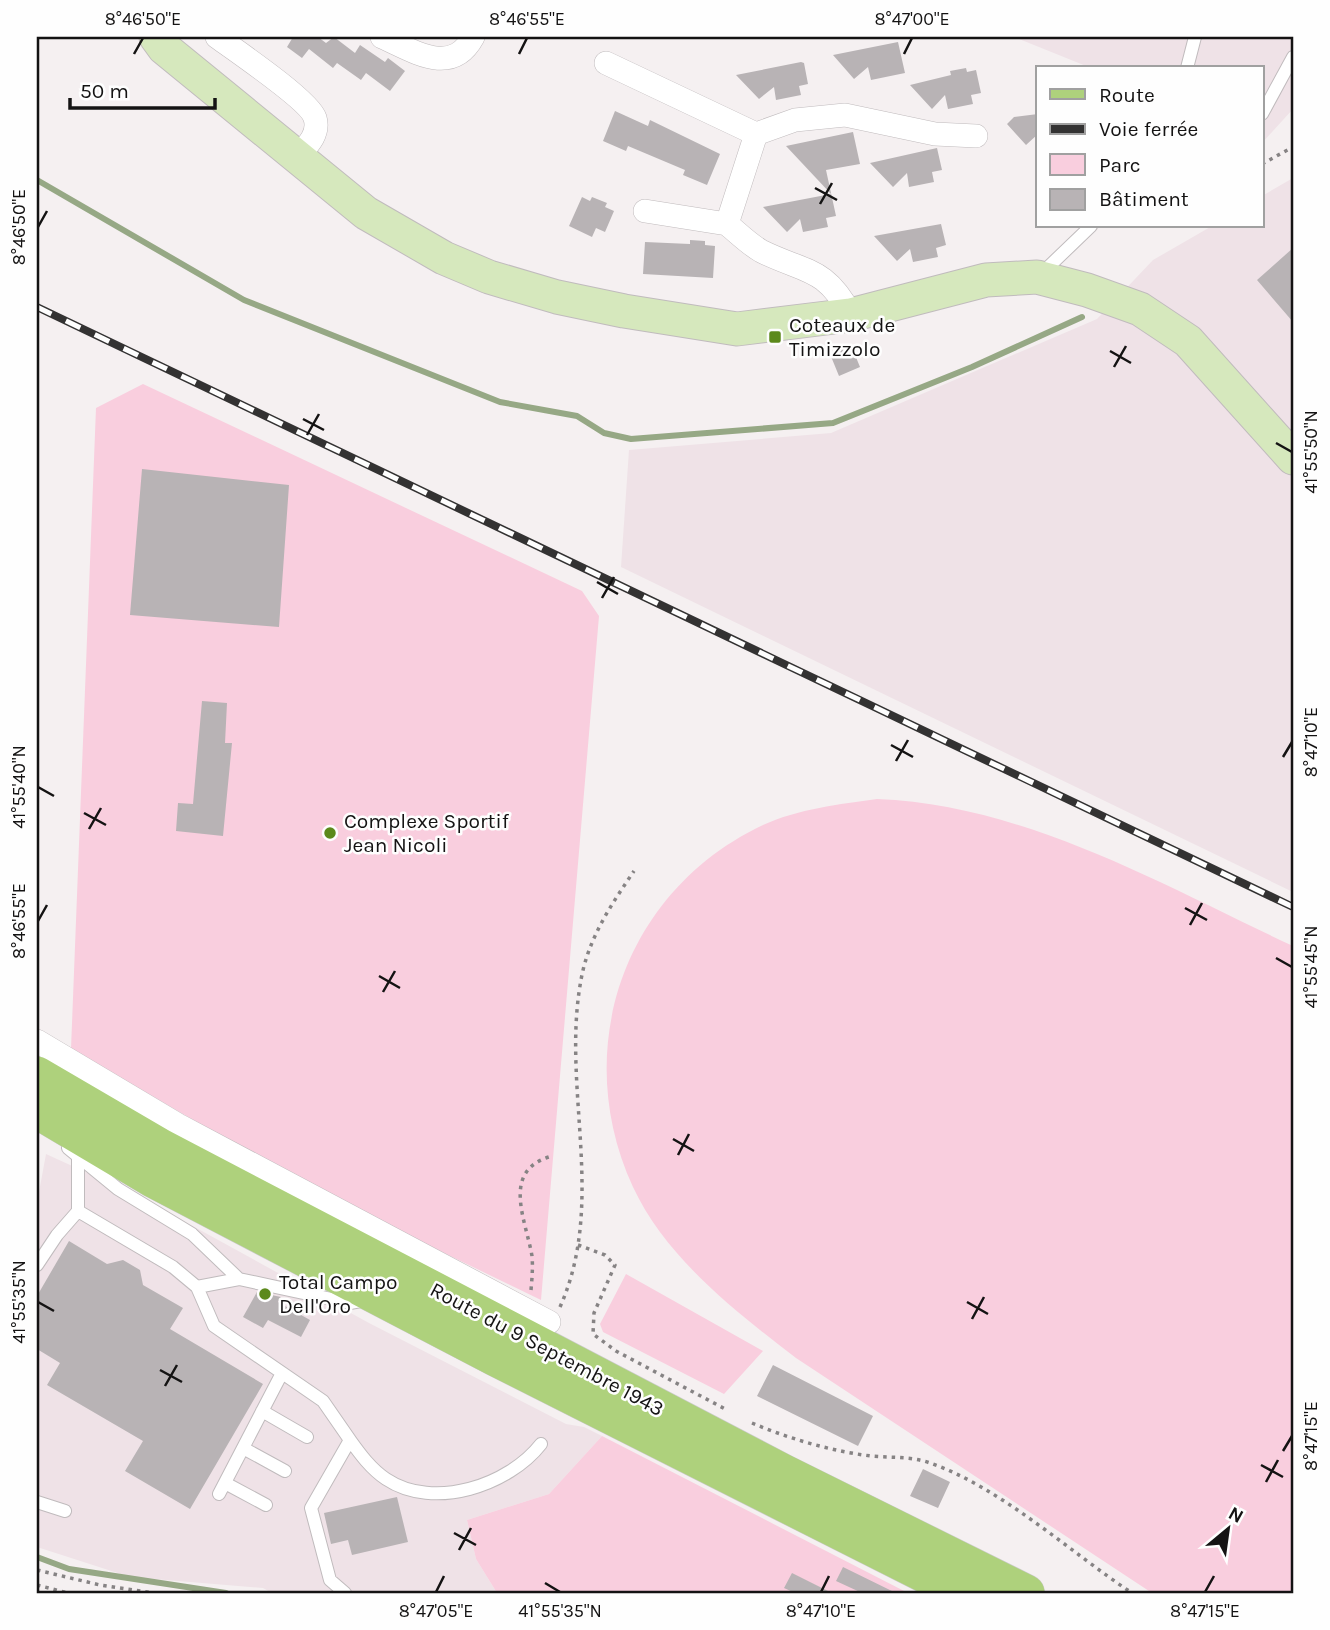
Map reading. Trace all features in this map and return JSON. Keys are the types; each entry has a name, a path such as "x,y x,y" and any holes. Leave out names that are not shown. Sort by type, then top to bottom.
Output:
{"main road":[{"path":"156,37 164,48 366,213 444,258 489,277 557,297 686,323 737,329 851,315 986,280 1037,277 1087,290 1140,309 1188,341 1293,458"},
{"name":"Route du 9 Septembre 1943","path":"37,1075 162,1149 759,1460 1026,1593"},
{"name":"Route du 9 Septembre 1943","path":"41,1112 153,1179 496,1358 962,1593"}],"street":[{"path":"217,37 310,110 316,129 312,140 297,157"},
{"path":"383,37 433,59 442,60 460,54 473,37"},
{"path":"606,63 757,134 795,120 845,115 935,134 976,136"},
{"path":"727,223 757,134"},
{"path":"645,211 727,223 761,250 825,279 842,298 851,315"},
{"path":"37,1041 178,1125 549,1322"}],"lane":[{"path":"1188,66 1195,37"},
{"path":"1264,110 1293,57"},
{"path":"1037,277 1089,228"},
{"path":"41,1112 52,1138 78,1155 118,1189 192,1234 239,1279"},
{"path":"37,1265 57,1235 78,1211 78,1155"},
{"path":"78,1211 173,1267 197,1287 214,1326 323,1401 365,1461 387,1480 412,1489 448,1493 478,1487 507,1476 528,1461 541,1444"},
{"path":"197,1287 239,1279 350,1303 383,1297"},
{"path":"266,1505 222,1488 282,1373"},
{"path":"262,1411 307,1437"},
{"path":"345,1593 330,1580 312,1508 349,1440"},
{"path":"243,1448 285,1471"},
{"path":"37,1502 65,1511"}],"path":[{"path":"1264,163 1293,147"},
{"path":"549,1322 567,1292 578,1245 583,1150 575,1049 581,978 593,938 634,871"},
{"path":"526,1312 533,1269 519,1200 529,1169 540,1159 552,1156"},
{"path":"578,1245 606,1255 615,1265 594,1313 593,1334 616,1351 734,1413"},
{"path":"744,1419 824,1448 872,1456 908,1458 946,1469 1038,1525 1132,1593"},
{"path":"37,1570 100,1585 153,1593"},
{"path":"37,1585 68,1593"}],"shaded area":[{"path":"1014,37 1293,37 1293,109 1264,141 1264,66 1086,66"},
{"path":"1293,178 1293,892 621,567 629,450 831,433 1097,319 1153,260 1209,228 1264,228 1264,195"},
{"path":"46,1154 138,1196 369,1323 566,1424 584,1427 602,1436 549,1494 467,1520 476,1559 497,1593 272,1593 263,1588 130,1577 37,1547 37,1203"}],"green space":[{"name":"Complexe Sportif Jean Nicoli","path":"143,384 582,591 599,616 541,1300 312,1189 71,1049 96,408"},
{"path":"877,799 932,804 1039,832 1142,874 1293,946 1293,1593 1152,1593 796,1358 727,1302 683,1260 647,1213 633,1187 615,1134 607,1081 610,1029 622,978 644,931 675,889 715,854 763,825 805,811"},
{"path":"626,1274 763,1351 724,1394 603,1332 600,1324"},
{"path":"602,1436 908,1593 497,1593 476,1559 467,1520 549,1494"}],"building":[{"path":"293,37 318,37 326,43 334,37 355,53 360,45 385,62 388,58 405,71 390,91 366,73 361,80 337,63 333,68 309,49 302,58 287,47"},
{"path":"898,42 905,73 871,80 868,67 854,79 833,55"},
{"path":"804,63 808,84 799,86 801,95 776,100 774,87 759,99 736,75"},
{"path":"966,68 967,72 976,70 981,93 971,95 973,104 948,109 945,95 932,109 910,85 951,75 950,71"},
{"path":"615,111 648,126 650,120 720,154 707,185 683,175 685,170 628,146 626,151 603,141"},
{"path":"1036,114 1036,136 1026,145 1007,124 1014,117"},
{"path":"853,132 860,164 826,170 836,216 826,218 828,227 803,232 800,219 787,232 763,207 831,194 786,146"},
{"path":"937,148 942,170 932,172 934,182 909,187 907,173 893,187 870,163"},
{"path":"582,197 590,201 592,197 607,203 605,207 614,211 605,232 596,228 592,237 569,226"},
{"path":"941,224 946,245 936,248 938,257 913,262 910,249 897,261 874,236"},
{"path":"690,240 705,241 705,245 715,246 713,278 643,274 645,242 690,244"},
{"path":"1293,248 1293,322 1257,280"},
{"path":"851,345 860,367 839,376 830,354"},
{"path":"142,469 289,485 279,627 130,615"},
{"path":"202,701 227,703 225,743 232,743 223,836 176,831 178,803 193,804"},
{"path":"69,1241 107,1264 123,1260 140,1270 143,1285 183,1308 170,1329 263,1384 190,1509 125,1471 143,1441 47,1385 60,1363 37,1349 37,1296"},
{"path":"257,1292 281,1297 278,1302 310,1320 301,1337 268,1320 263,1328 243,1317"},
{"path":"773,1365 873,1416 858,1446 757,1396"},
{"path":"923,1469 950,1482 938,1508 910,1496"},
{"path":"397,1497 408,1542 352,1555 348,1540 331,1544 324,1513"},
{"path":"843,1567 896,1593 862,1593 836,1581"},
{"path":"792,1573 832,1593 795,1593 784,1588"}],"waterway":[{"path":"37,180 244,300 500,402 577,416 604,433 631,439 833,423 972,367 1082,317"},
{"path":"37,1557 69,1569 226,1593"}],"railway":[{"path":"37,307 1293,907"}],"place":[{"name":"Coteaux de Timizzolo","path":"775,337"},
{"name":"Complexe Sportif Jean Nicoli","path":"330,833"},
{"name":"Total Campo Dell'Oro","path":"265,1294"}]}
